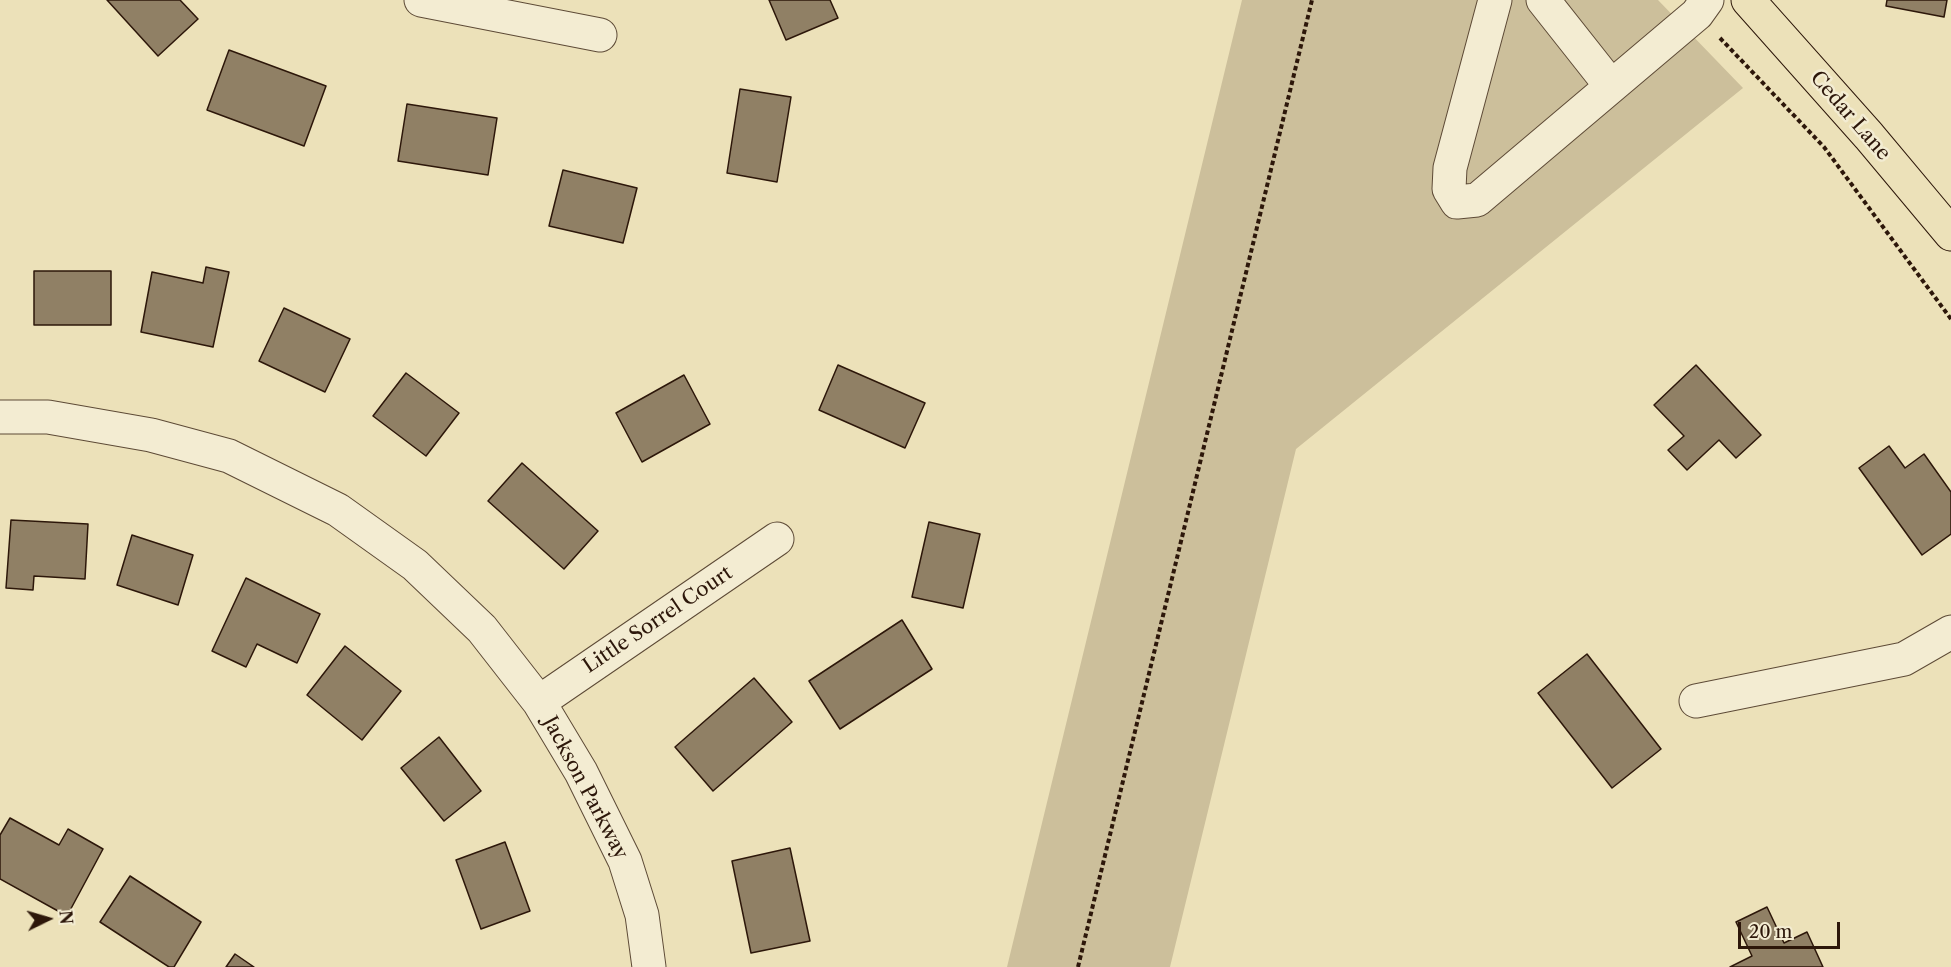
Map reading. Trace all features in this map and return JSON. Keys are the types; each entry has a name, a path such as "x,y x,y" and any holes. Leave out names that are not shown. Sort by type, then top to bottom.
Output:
{"main road":[{"name":"Cedar Lane","path":"1748,0 1869,136 1951,234"}],"street":[{"path":"421,0 600,35"},
{"path":"1495,0 1450,168 1449,189 1457,202 1477,200 1697,14 1707,0"},
{"path":"1543,0 1611,86"},
{"name":"Jackson Parkway","path":"0,417 48,417 151,435 228,456 338,510 415,565 482,629 539,702 581,772 625,861 642,915 649,967"},
{"name":"Little Sorrel Court","path":"539,702 777,539"},
{"path":"1696,701 1904,658 1951,632"}],"path":[{"path":"1078,967 1312,0"},
{"path":"1717,35 1824,147 1951,319"}],"shaded area":[{"path":"1242,0 1658,0 1743,88 1296,449 1170,967 1007,967"}],"building":[{"path":"107,0 180,0 198,19 158,56"},
{"path":"769,0 830,0 838,18 786,40"},
{"path":"1887,0 1947,0 1944,17 1886,6"},
{"path":"229,50 326,86 304,146 207,110"},
{"path":"740,89 791,97 777,182 727,173"},
{"path":"407,104 497,118 488,175 398,161"},
{"path":"563,170 637,188 623,243 549,226"},
{"path":"206,267 229,272 213,347 141,332 152,272 203,283"},
{"path":"34,271 111,271 111,325 34,325"},
{"path":"284,308 350,339 325,392 259,361"},
{"path":"838,365 925,403 905,448 819,410"},
{"path":"1696,365 1761,435 1736,458 1719,440 1687,470 1668,450 1684,436 1654,405"},
{"path":"406,373 459,413 426,456 373,416"},
{"path":"684,375 710,424 642,462 616,413"},
{"path":"1889,446 1905,468 1924,454 1951,492 1951,534 1922,555 1859,468"},
{"path":"522,463 598,531 564,569 488,501"},
{"path":"11,520 88,524 85,579 34,576 33,590 6,588"},
{"path":"929,522 980,534 963,608 912,597"},
{"path":"132,535 193,555 178,605 117,585"},
{"path":"246,578 320,614 297,663 257,644 246,667 212,651"},
{"path":"902,620 932,669 840,729 809,681"},
{"path":"345,646 401,691 362,740 307,695"},
{"path":"1587,654 1661,749 1612,788 1538,693"},
{"path":"754,678 792,722 713,791 675,747"},
{"path":"439,737 481,791 444,821 401,768"},
{"path":"10,818 59,845 68,829 103,849 67,916 0,879 0,835"},
{"path":"505,842 530,911 481,929 456,860"},
{"path":"790,848 810,941 751,953 732,861"},
{"path":"130,876 201,922 174,967 169,967 100,922"},
{"path":"1767,907 1784,943 1807,932 1823,967 1730,967 1752,956 1736,922"},
{"path":"235,954 254,967 226,967"}]}
